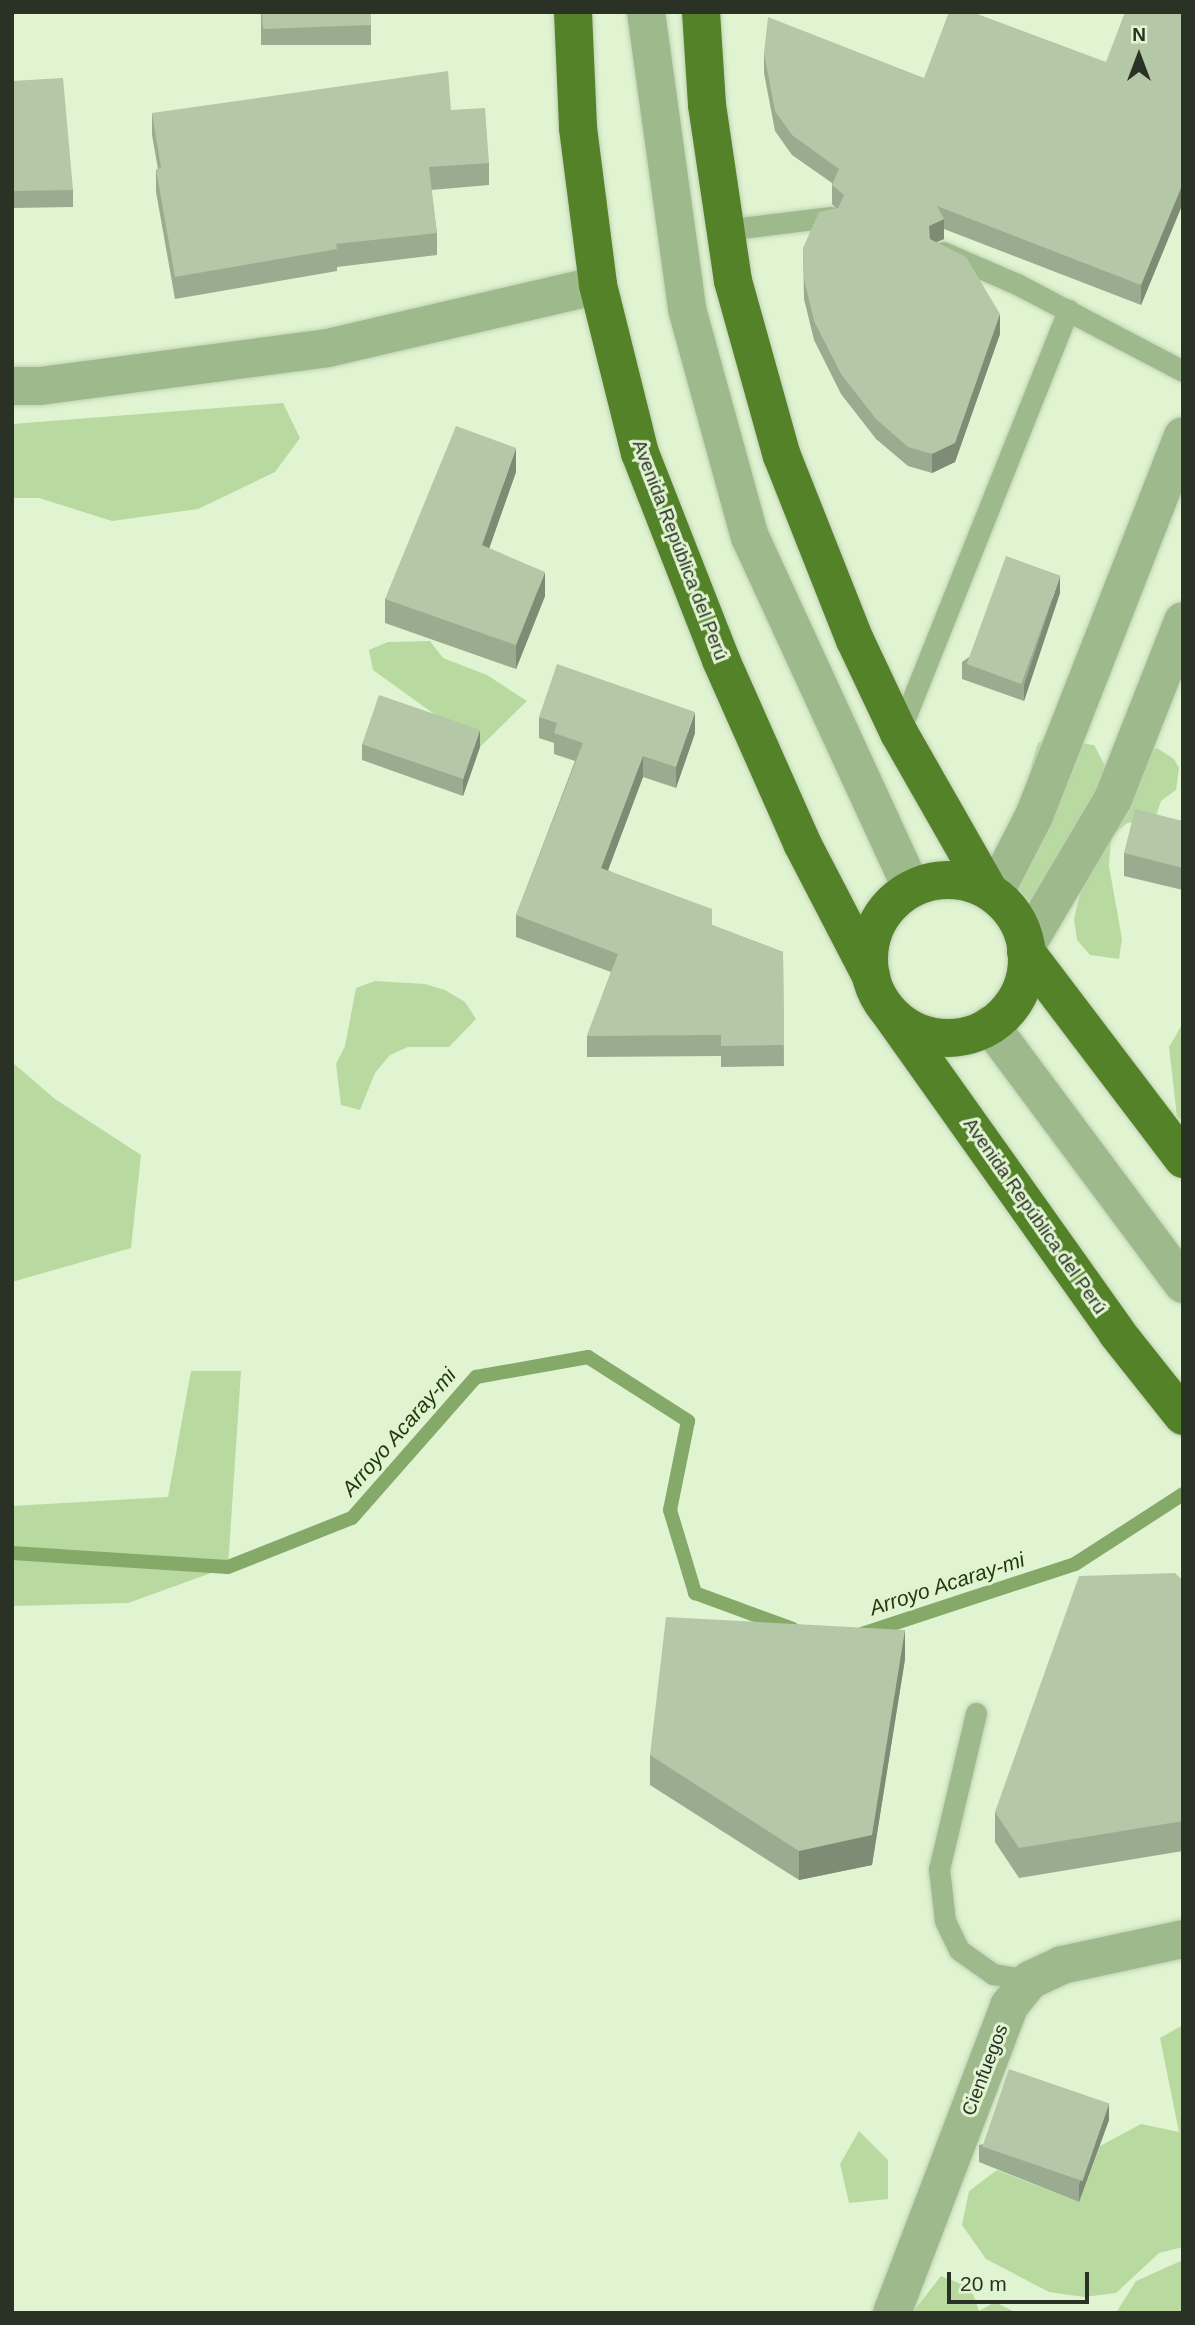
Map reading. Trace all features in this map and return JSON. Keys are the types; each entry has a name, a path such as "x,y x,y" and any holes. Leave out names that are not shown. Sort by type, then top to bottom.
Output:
{"highway":[{"name":"Avenida República del Perú","path":"573,12 578,128 598,285 640,453 721,660 802,843 871,976"},
{"path":"701,12 707,105 733,281 782,456 855,640 899,733 991,892 1020,926 1026,949 1183,1158"},
{"path":"991,892 946,880 912,889 887,908 874,928 869,949 871,976 890,1013 926,1035 949,1038 990,1026 1019,994 1026,949"},
{"name":"Avenida República del Perú","path":"890,1013 1117,1333 1183,1416"}],"street":[{"path":"646,12 687,309 750,537 912,889"},
{"path":"12,386 328,348 598,285"},
{"path":"991,892 1034,816 1169,511 1183,436"},
{"path":"1026,949 1113,799 1183,621"},
{"path":"990,1026 1183,1284"},
{"name":"Cienfuegos","path":"892,2313 1009,2006 1030,1980 1062,1965 1183,1939"}],"lane":[{"path":"725,230 831,217"},
{"path":"942,251 1068,310 1183,371"},
{"path":"899,733 1068,310"},
{"path":"976,1713 939,1869 945,1921 959,1950 993,1974 1030,1980"}],"green space":[{"path":"283,403 300,438 275,472 198,509 112,521 39,498 12,498 12,424"},
{"path":"430,641 443,658 487,675 527,701 480,747 373,670 369,650 388,642"},
{"path":"1047,739 1094,745 1109,773 1157,748 1174,759 1179,768 1176,790 1161,801 1155,819 1127,823 1111,836 1109,866 1122,939 1119,959 1090,955 1077,940 1074,919 1086,868 1030,912 1021,912 1006,900 1032,763 1038,743"},
{"path":"375,981 425,984 445,990 465,1002 476,1019 449,1047 408,1047 390,1055 375,1073 360,1110 341,1105 336,1064 345,1046 356,988"},
{"path":"1183,1023 1183,1120 1177,1117 1169,1047"},
{"path":"12,1062 55,1099 141,1155 131,1248 12,1282"},
{"path":"191,1371 241,1371 228,1567 128,1603 12,1606 12,1506 168,1497"},
{"path":"1183,2025 1183,2247 1159,2253 1116,2293 1084,2297 1049,2292 986,2259 962,2225 969,2191 997,2170 1079,2202 1100,2146 1141,2124 1179,2132 1160,2038"},
{"path":"859,2131 888,2160 888,2199 849,2203 840,2164"},
{"path":"1183,2260 1183,2313 1116,2313 1136,2281"},
{"path":"941,2276 971,2288 979,2311 995,2302 1017,2313 912,2313"}],"building":[{"path":"262,12 371,12 371,25 263,29"},
{"path":"949,12 972,12 1106,62 1125,12 1183,12 1183,183 1141,285 937,206 944,219 929,226 930,239 966,257 1000,314 955,443 932,454 908,447 876,419 841,374 814,321 804,279 803,248 819,212 838,208 844,195 832,185 839,169 792,135 775,111 764,53 768,17 924,78"},
{"path":"448,71 451,110 485,108 489,163 429,167 437,233 336,244 337,249 175,277 156,169 161,168 152,113"},
{"path":"63,78 73,190 12,191 12,81"},
{"path":"456,426 516,448 482,545 545,572 516,645 385,599"},
{"path":"1006,556 1061,576 1021,684 967,664"},
{"path":"557,664 695,712 676,767 643,756 601,868 712,909 712,925 783,952 784,1045 721,1046 721,1035 587,1036 618,954 516,915 583,743 554,733 557,723 539,717"},
{"path":"379,695 480,730 463,779 362,744"},
{"path":"1135,809 1183,821 1183,868 1124,853"},
{"path":"1175,1573 1183,1581 1183,1821 1019,1848 995,1812 1079,1576"},
{"path":"666,1617 905,1630 872,1835 799,1851 650,1755"},
{"path":"1009,2069 1109,2104 1083,2181 982,2147"}],"waterway":[{"name":"Arroyo Acaray-mi","path":"12,1553 228,1567 352,1518 476,1377 588,1357 688,1421 670,1510 695,1593 793,1629"},
{"name":"Arroyo Acaray-mi","path":"862,1634 1075,1564 1183,1494"}]}
